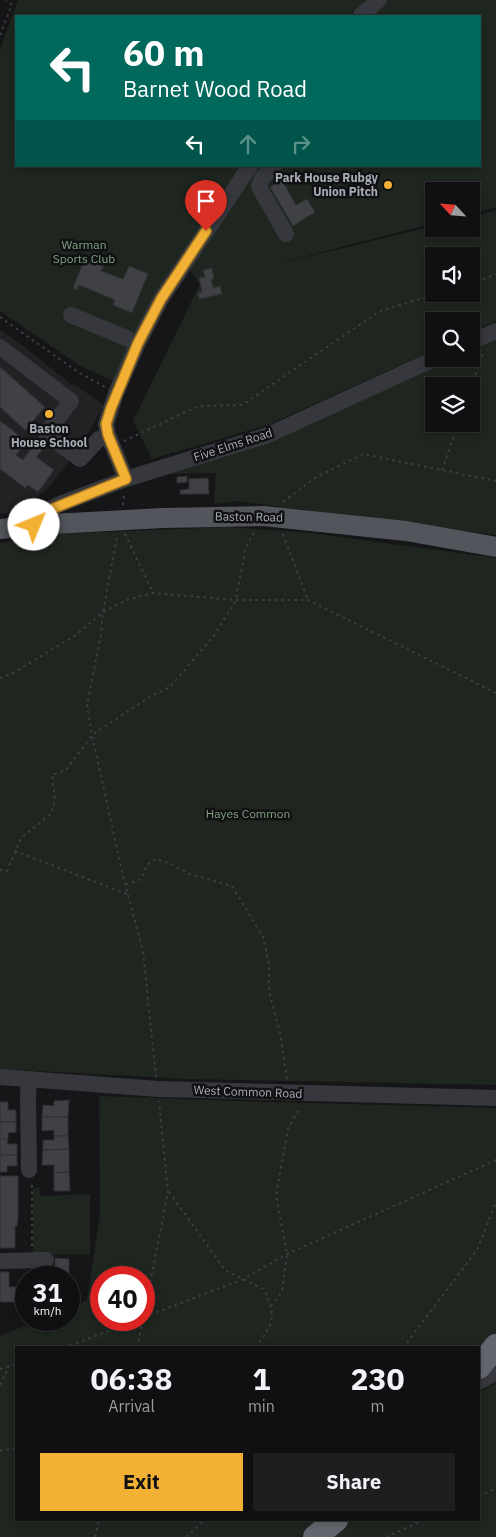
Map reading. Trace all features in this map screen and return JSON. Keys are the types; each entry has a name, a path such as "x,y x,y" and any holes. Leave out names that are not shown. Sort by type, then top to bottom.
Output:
{"highway":[{"path":"480,1366 496,1346"},
{"path":"315,1537 335,1521"}],"main road":[{"name":"Baston Road","path":"0,529 34,525 163,518 270,516 406,531 496,547"}],"street":[{"path":"361,15 379,0"},
{"path":"126,479 106,424 116,393 138,343 161,299 249,167"},
{"path":"273,167 262,178 259,187 286,234"},
{"path":"71,315 138,343"},
{"path":"480,338 493,332"},
{"path":"0,347 71,401 46,434 80,459 99,438 111,440"},
{"name":"Five Elms Road","path":"34,525 37,515 126,479 268,435 425,363"},
{"name":"West Common Road","path":"0,1078 158,1089 496,1098"},
{"path":"29,1079 29,1170"},
{"path":"0,1260 39,1261"},
{"path":"480,1381 496,1372"}],"path":[{"path":"6,0 12,5"},
{"path":"0,35 12,5 10,0"},
{"path":"480,280 496,274"},
{"path":"111,440 199,406 242,405 380,310 425,297"},
{"path":"0,317 78,372 116,393"},
{"path":"475,377 493,332"},
{"path":"442,470 455,432"},
{"path":"0,870 7,871 21,838 51,814 55,801 52,775 66,770 92,735 151,696 170,687 213,637 235,600 246,547 270,516 315,478 363,454 496,481"},
{"path":"270,516 308,600"},
{"path":"125,534 153,593"},
{"path":"116,539 101,634 87,705 128,895 143,952 168,1192 153,1266"},
{"path":"0,678 12,673 76,635 103,612 127,600 153,593 235,600 308,600 496,693"},
{"path":"15,851 128,895"},
{"path":"126,885 141,879 147,865 155,859 169,863 190,874 232,886 263,937 266,950 269,992 280,1033 290,1094 301,1106 288,1129 276,1195 287,1254 282,1292 271,1306"},
{"path":"155,1312 244,1278 287,1254 496,1160"},
{"path":"29,1170 32,1175 39,1261"},
{"path":"168,1192 225,1270 265,1290 271,1306 273,1321 257,1346"},
{"path":"405,1346 477,1250 496,1202"},
{"path":"69,1346 108,1331"},
{"path":"138,1346 141,1331"},
{"path":"0,1369 15,1364"},
{"path":"0,1385 9,1366"},
{"path":"0,1451 15,1448"},
{"path":"480,1496 496,1488"},
{"path":"95,1537 99,1521"},
{"path":"186,1537 204,1521"},
{"path":"386,1537 422,1521"}],"shaded area":[{"name":"Baston House School","path":"0,330 26,348 73,386 75,385 104,405 80,447 50,486 31,503 8,513 0,514"}],"green space":[{"name":"Warman Sports Club","path":"18,0 367,0 348,15 15,15 15,167 240,167 119,383 82,367 0,311 0,50"},
{"path":"388,0 496,0 496,207 480,211 480,182 425,182 425,225 269,266 425,228 425,238 480,238 480,214 496,210 496,321 480,329 480,312 425,312 425,354 268,425 152,459 133,421 200,284 188,268 256,167 481,167 481,15 370,15"},
{"path":"496,338 496,535 237,501 214,504 216,473 162,474 289,433 433,367 480,367 480,345"},
{"name":"Hayes Common","path":"228,527 311,533 496,558 496,1085 187,1079 0,1069 0,543 55,534"},
{"path":"99,1096 496,1108 496,1333 480,1352 480,1346 15,1346 15,1521 320,1521 300,1537 0,1537 0,1336 15,1330 80,1331 80,1303 87,1300 90,1280 90,1331 155,1331 155,1266 92,1266 100,1214"},
{"path":"39,1187 40,1196 90,1194 90,1254 33,1255 33,1189"},
{"path":"496,1382 496,1537 329,1537 350,1521 480,1521 480,1392"}],"building":[{"path":"282,180 296,205 307,199 315,212 293,226 270,187"},
{"name":"Warman Sports Club","path":"85,258 104,266 101,271 123,279 129,266 148,274 132,313 113,305 115,300 79,285 77,290 73,288"},
{"path":"212,268 214,279 211,279 213,288 220,286 222,294 199,299 198,293 202,292 199,278 205,277 203,270"},
{"path":"0,367 45,407 25,430 0,407"},
{"path":"0,421 27,441 16,455 23,460 34,444 42,450 36,457 54,470 38,492 28,485 25,488 0,469"},
{"path":"187,476 187,482 177,483 177,477"},
{"path":"208,478 209,494 180,494 180,490 189,489 189,479"},
{"path":"69,1100 68,1117 42,1117 43,1105 54,1106 54,1101"},
{"path":"0,1102 8,1102 8,1110 16,1110 16,1122 0,1122"},
{"path":"42,1117 68,1117 68,1136 54,1136 54,1130 42,1131"},
{"path":"0,1122 16,1122 16,1132 8,1133 8,1139 0,1139"},
{"path":"54,1136 68,1136 69,1149 43,1150 43,1140 54,1140"},
{"path":"0,1139 8,1139 7,1144 17,1144 17,1155 0,1155"},
{"path":"69,1149 69,1172 54,1173 54,1165 42,1165 43,1150"},
{"path":"0,1155 17,1155 17,1166 7,1166 7,1172 0,1172"},
{"path":"69,1172 70,1191 54,1191 54,1173"},
{"path":"0,1176 18,1176 18,1217 17,1226 15,1226 15,1248 0,1248"},
{"path":"55,1258 69,1259 69,1266 55,1266"},
{"path":"0,1272 9,1272 9,1287 15,1287 15,1302 0,1302"}],"place":[{"name":"Park House Rubgy Union Pitch","path":"388,185"},
{"name":"Baston House School","path":"49,414"}],"route":[{"path":"34,525 37,515 60,504 126,479 108,435 106,424 111,408 138,343 161,299 206,231"}]}
